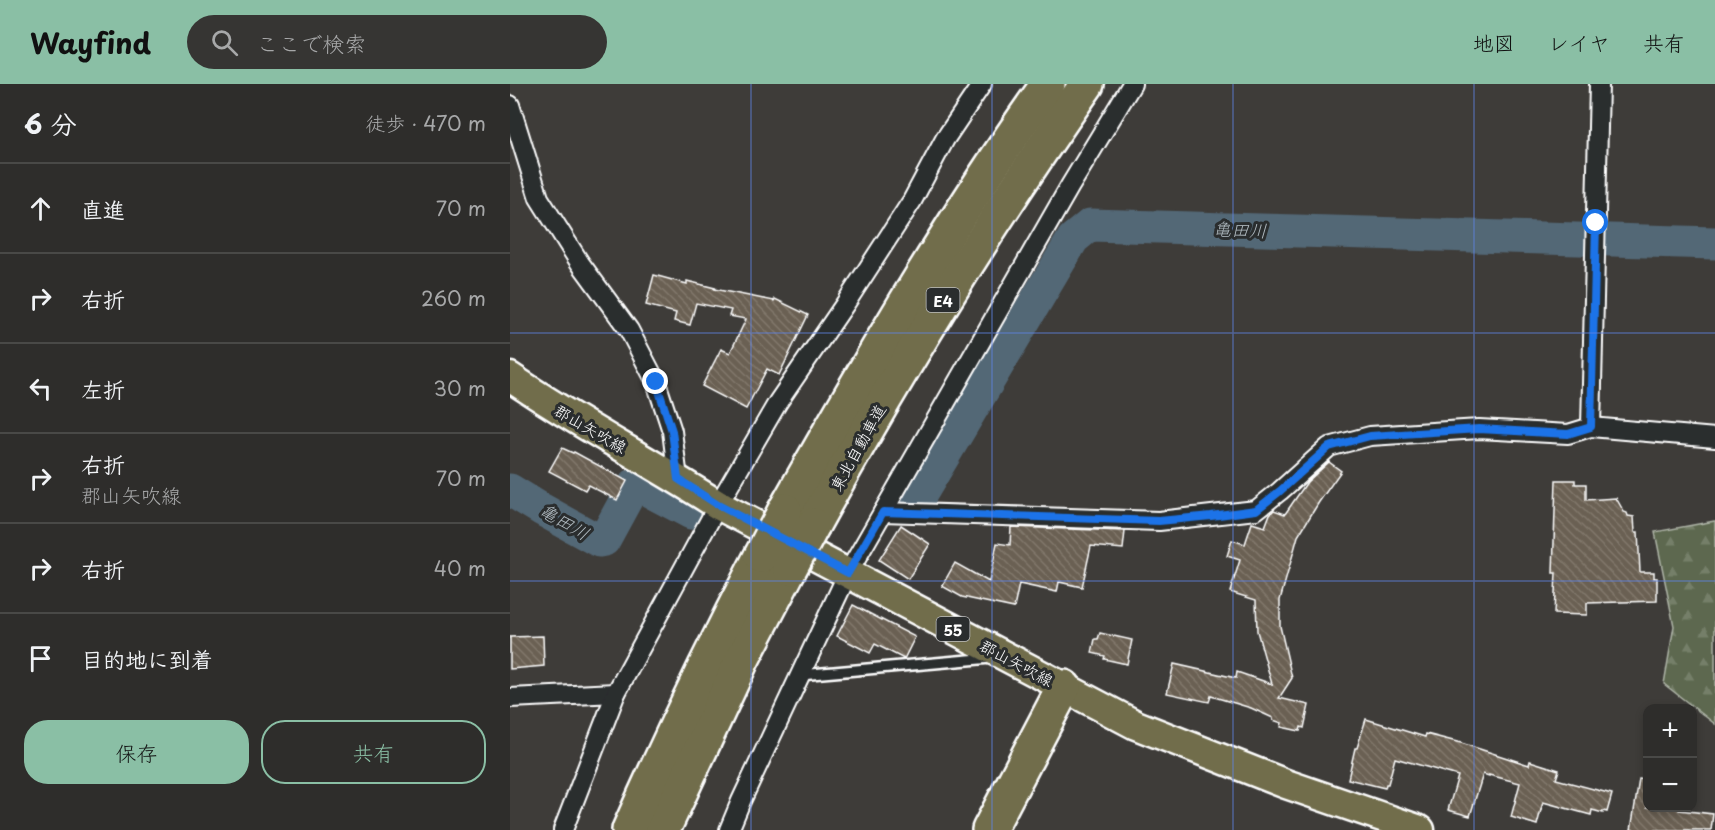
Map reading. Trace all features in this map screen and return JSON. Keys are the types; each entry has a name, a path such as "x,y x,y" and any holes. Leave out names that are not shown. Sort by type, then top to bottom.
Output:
{"highway":[{"path":"989,171 1030,84"},
{"name":"東北自動車道","path":"663,830 742,660 775,562 785,510 896,316 1048,84"},
{"name":"東北自動車道","path":"629,830 714,645 775,562 813,525 865,431 931,321 1017,187 1087,84"},
{"path":"989,830 1073,692"},
{"path":"1010,830 1073,692"}],"main road":[{"name":"郡山矢吹線","path":"510,377 552,406 678,479 718,505 1136,725 1286,784 1420,830"}],"street":[{"path":"563,830 616,693 718,505 778,402 912,201 945,139 982,84"},
{"path":"729,830 848,573 1070,186 1132,84"},
{"path":"1591,427 1599,84"},
{"path":"510,105 539,198 580,263 629,330 656,382 672,431 678,479"},
{"path":"883,512 1159,521 1256,510 1329,447 1370,436 1479,429 1568,434 1591,427 1715,438"},
{"path":"510,698 616,693"}],"lane":[{"path":"800,675 1006,656"}],"green space":[{"path":"1715,521 1715,724 1697,710 1697,704 1690,704 1664,684 1674,626 1655,532"}],"building":[{"path":"654,275 687,284 687,281 714,289 774,301 775,299 808,315 779,375 767,369 746,409 702,386 721,349 730,353 746,319 729,316 731,310 696,303 690,325 674,321 676,313 646,305"},
{"path":"562,448 574,452 627,481 617,500 588,485 585,490 549,471"},
{"path":"1329,462 1341,471 1298,536 1280,600 1280,626 1292,678 1279,698 1309,705 1304,728 1301,727 1300,731 1281,727 1282,723 1251,708 1211,696 1209,702 1167,693 1174,664 1236,678 1237,672 1272,684 1257,631 1256,600 1230,592 1240,560 1227,556 1232,540 1245,544 1252,523 1265,527 1274,510 1285,514 1307,482"},
{"path":"1556,480 1575,480 1575,484 1586,484 1586,500 1616,498 1624,512 1634,517 1635,532 1638,532 1640,572 1654,572 1654,578 1657,578 1657,601 1587,603 1587,615 1554,614"},
{"path":"901,525 930,544 908,579 879,560"},
{"path":"1011,527 1125,531 1123,549 1091,546 1082,587 1059,582 1057,592 1019,584 1014,608 962,597 942,586 955,563 989,582 997,543 1010,545"},
{"path":"853,605 915,637 904,659 875,644 870,653 837,636"},
{"path":"1100,633 1132,640 1127,664 1104,659 1105,656 1092,653 1095,639 1098,639"},
{"path":"543,636 544,666 510,669 510,637"},
{"path":"1366,719 1425,737 1426,734 1461,743 1529,765 1530,761 1559,770 1556,779 1612,794 1607,812 1592,810 1591,815 1543,802 1537,825 1511,817 1520,783 1483,774 1470,816 1448,810 1458,776 1395,758 1385,788 1348,779 1355,748 1357,748"},
{"path":"1639,779 1643,780 1643,812 1713,814 1711,830 1631,830"}],"waterway":[{"name":"亀田川","path":"918,499 1073,239 1090,225 1715,243"},
{"name":"亀田川","path":"510,490 599,541 604,540 634,485 691,513"}],"route":[{"path":"656,382 672,431 678,479 718,505 848,573 883,512 1159,521 1256,510 1329,447 1370,436 1479,429 1568,434 1591,427 1596,223"}]}
